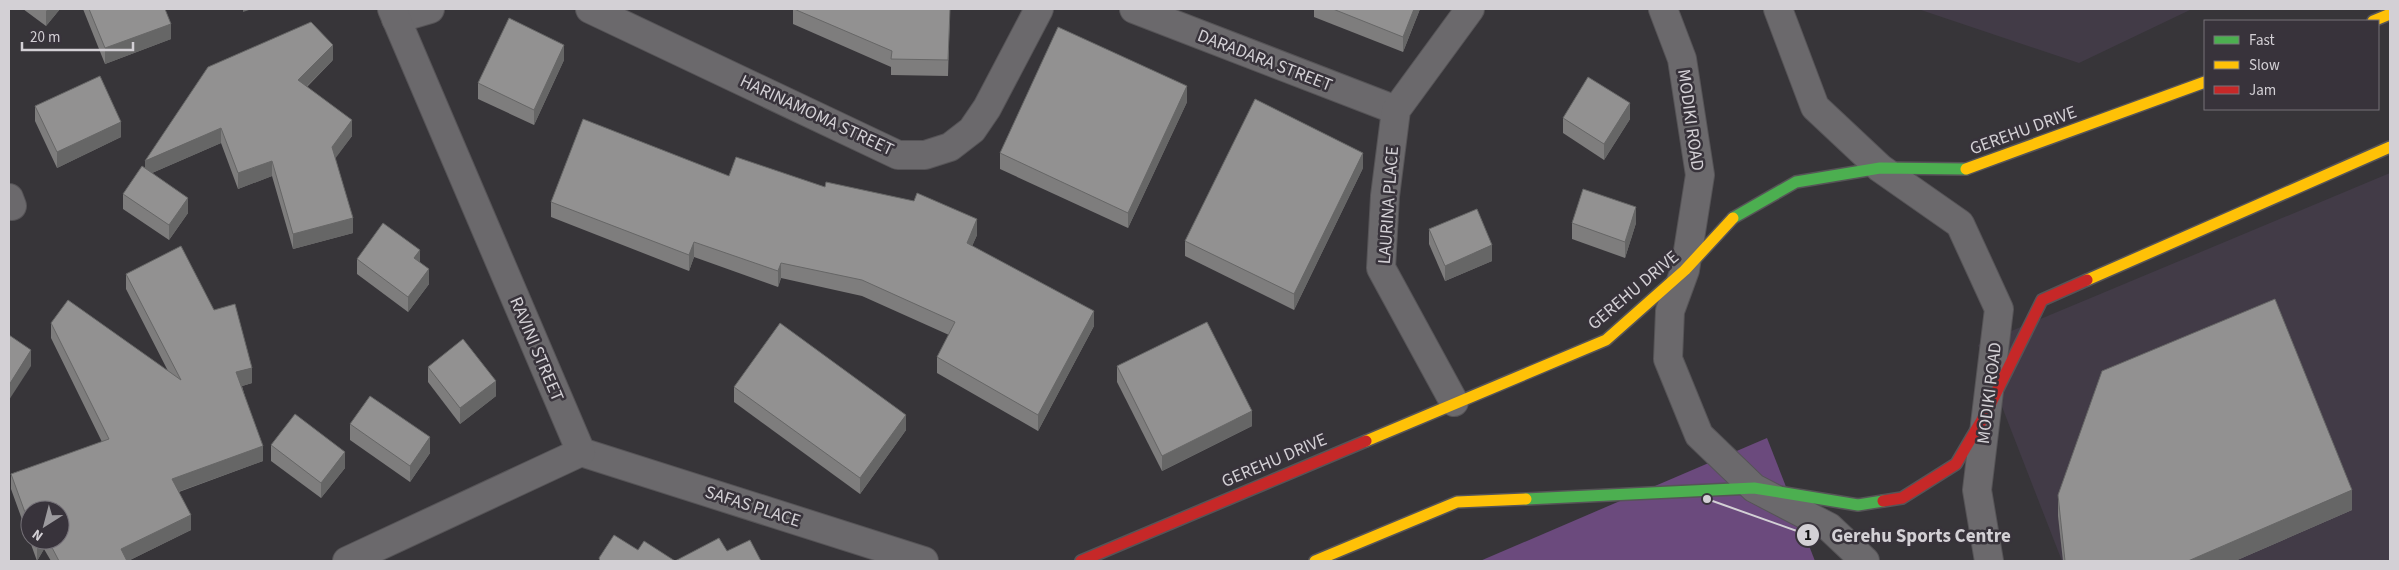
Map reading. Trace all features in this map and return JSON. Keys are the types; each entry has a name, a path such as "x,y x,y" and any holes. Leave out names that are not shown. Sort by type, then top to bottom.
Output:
{"street":[{"path":"394,14 430,9"},
{"name":"HARINAMOMA STREET","path":"590,9 898,155 925,155 950,147 972,130 987,108 1039,9"},
{"name":"DARADARA STREET","path":"1134,9 1396,110"},
{"path":"1396,110 1470,9"},
{"name":"MODIKI ROAD","path":"1663,9 1682,59 1700,174 1685,270 1670,311 1668,359 1699,435 1754,488 1830,527 1865,561"},
{"name":"MODIKI ROAD","path":"1778,9 1815,107 1880,168 1960,224 1999,309 1977,490 1989,561"},
{"name":"RAVINI STREET","path":"394,14 581,452"},
{"path":"2375,20 2390,14"},
{"name":"GEREHU DRIVE","path":"1081,561 1454,402 1606,340 1685,270 1734,217 1796,182 1880,168 1966,169 2204,82"},
{"name":"LAURINA PLACE","path":"1396,110 1385,196 1381,268 1454,402"},
{"path":"1315,561 1457,502 1754,488 1858,505 1902,498 1956,464 1986,413 2042,300 2390,147"},
{"path":"347,561 581,452"},
{"name":"SAFAS PLACE","path":"581,452 924,561"}],"shaded area":[{"path":"1918,9 2192,9 2079,63"},
{"path":"2390,173 2390,561 2062,561 1978,345"},
{"path":"1767,438 1815,561 1480,561"}],"building":[{"path":"89,9 165,9 171,24 105,48"},
{"path":"794,9 950,9 948,60 891,59 892,51"},
{"path":"1333,9 1414,9 1403,37"},
{"path":"509,18 564,45 534,110 478,83"},
{"path":"311,22 333,45 298,80 352,120 332,147 353,218 293,234 272,161 238,173 221,128 145,161 208,67"},
{"path":"1058,27 1187,86 1128,213 1000,153"},
{"path":"100,76 121,122 57,152 35,106"},
{"path":"1588,77 1630,103 1604,144 1563,118"},
{"path":"1255,99 1363,153 1294,294 1185,241"},
{"path":"583,119 729,176 736,157 825,187 826,182 914,201 917,193 977,219 967,243 1094,311 1038,415 937,357 955,322 862,280 781,263 778,271 694,242 689,255 551,202"},
{"path":"142,166 188,198 169,225 123,194"},
{"path":"1583,189 1636,207 1625,242 1572,223"},
{"path":"1477,209 1492,245 1445,266 1429,229"},
{"path":"383,223 420,250 414,258 429,269 408,297 357,259"},
{"path":"181,246 214,310 235,304 252,368 236,372 263,446 172,479 191,515 121,549 127,561 59,561 53,550 70,550 70,500 20,500 11,474 109,439 51,323 68,300 181,380 126,274"},
{"path":"2275,299 2352,490 2188,561 2065,561 2058,495 2102,371"},
{"path":"1207,322 1252,411 1162,456 1117,366"},
{"path":"780,323 906,415 860,478 734,387"},
{"path":"9,335 31,350 9,385"},
{"path":"463,339 496,381 460,408 428,367"},
{"path":"370,396 430,437 410,466 350,424"},
{"path":"295,414 345,452 321,483 271,445"},
{"path":"614,535 638,550 644,541 675,561 600,561 599,558"},
{"path":"719,538 727,551 750,540 761,561 675,561"}],"traffic: fast":[{"path":"1733,218 1796,182 1880,168 1966,169"},
{"path":"1526,499 1754,488 1858,505 1883,501"}],"traffic: slow":[{"path":"2375,20 2390,14"},
{"path":"1966,169 2204,82"},
{"path":"2087,280 2390,147"},
{"path":"1366,441 1606,340 1685,270 1733,218"},
{"path":"1315,561 1457,502 1526,499"}],"traffic: jam":[{"path":"1883,501 1902,498 1956,464 1986,413 2042,300 2087,280"},
{"path":"1081,561 1366,441"}],"place":[{"name":"Gerehu Sports Centre","path":"1707,499"}]}
